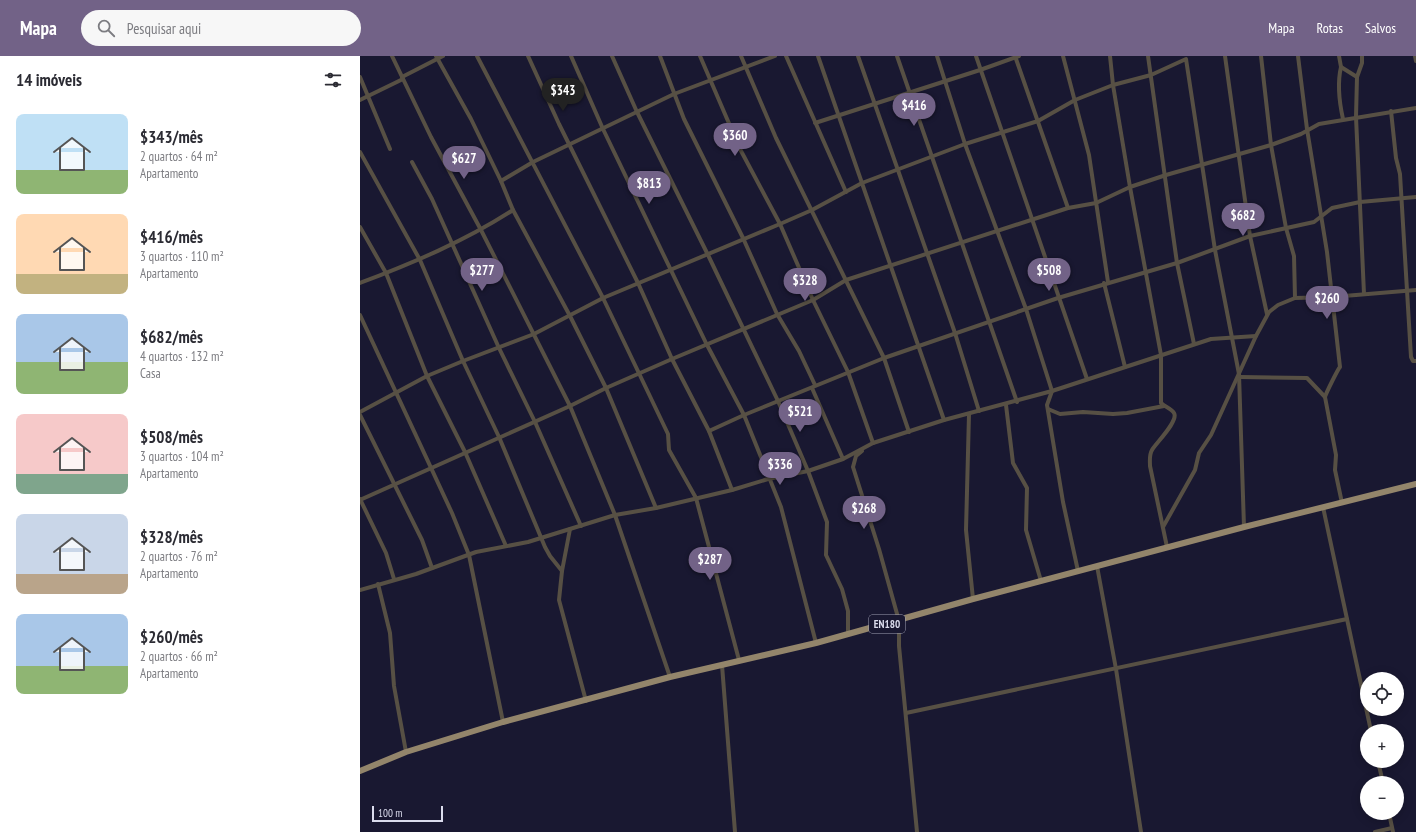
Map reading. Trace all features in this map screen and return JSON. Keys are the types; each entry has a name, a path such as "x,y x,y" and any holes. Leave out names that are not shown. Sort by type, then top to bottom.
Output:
{"main road":[{"name":"EN180","path":"360,772 406,752 503,722 586,701 670,677 816,643 1168,547 1416,484"}],"street":[{"path":"392,56 431,138 481,230 570,406 615,515 670,677"},
{"path":"360,100 402,78 436,57 443,56"},
{"path":"477,56 602,298 668,434 669,450 696,498 739,660"},
{"path":"528,56 559,124 638,283 672,359 709,431 732,490"},
{"path":"571,56 603,129 706,343 744,415 768,479 781,507 816,643"},
{"path":"612,56 637,112 778,401 808,471 827,522 826,556 842,590 848,611 848,634"},
{"path":"660,56 674,94 708,171 743,238 777,314 799,351 843,459"},
{"path":"700,56 709,80 740,149 780,224 813,300 848,372 873,443"},
{"path":"740,56 776,138 884,358 909,432"},
{"path":"501,181 533,162 674,94 709,80 745,69 775,56"},
{"path":"786,56 846,192"},
{"path":"818,56 944,420"},
{"path":"858,56 896,169 955,333 979,411"},
{"path":"897,56 933,156 1017,402"},
{"path":"937,56 965,144 1026,309 1052,391 1047,401 1048,409 1063,502 1078,571"},
{"path":"976,56 1001,133 1033,220 1058,298 1087,379"},
{"path":"815,123 980,70 1017,56 1068,208"},
{"path":"1063,56 1089,155 1106,282 1124,367"},
{"path":"1110,56 1113,84 1130,187 1161,356 1162,403 1174,413 1174,420 1151,451 1150,457 1150,466 1168,547"},
{"path":"1148,56 1166,175 1177,263 1194,344"},
{"path":"1225,56 1250,236 1267,314"},
{"path":"1261,56 1271,145 1286,228 1294,256 1295,298"},
{"path":"1298,56 1307,129 1332,297 1340,367 1336,372 1335,378 1325,397"},
{"path":"1339,56 1341,67 1338,80 1343,119"},
{"path":"1362,56 1362,63 1357,77 1356,117 1364,294"},
{"path":"1415,56 1416,61"},
{"path":"436,57 471,119 501,181 513,210 570,316 606,388 656,508"},
{"path":"432,568 422,540 360,413 394,392 427,376 463,360 534,334 602,298 708,255 743,238 812,210 862,183 965,144 1038,121 1075,100 1113,84 1151,75 1186,58 1215,250 1239,376 1244,527"},
{"path":"1341,67 1357,77"},
{"path":"360,77 390,149"},
{"path":"394,579 386,553 360,500 535,422 706,343 743,330 777,314 813,300 846,280 1068,208 1096,203 1130,187 1166,175 1238,156 1271,145 1318,124 1416,108"},
{"path":"1391,111 1396,158 1400,174 1400,199 1411,357 1416,362"},
{"path":"360,152 420,260 550,556 562,572"},
{"path":"412,162 432,199 499,348 535,422 580,526"},
{"path":"709,431 848,372 989,320 1106,282 1177,263 1250,236 1314,222 1321,218 1327,210 1332,208 1360,202 1416,197"},
{"path":"360,283 420,260 481,230 513,210"},
{"path":"360,227 386,273 427,376 465,452 506,546"},
{"path":"1163,527 1195,470 1199,453 1211,435 1267,314 1278,305 1295,298 1332,297 1416,290"},
{"path":"360,315 394,392 455,520 469,555 503,722"},
{"path":"360,590 469,555 542,538 615,515 656,508 732,490 768,479 808,471 843,459 873,443 944,420 1017,402 1211,339 1231,336 1256,336"},
{"path":"1239,376 1308,378 1325,397 1336,455 1335,470 1342,503"},
{"path":"1006,405 1013,463 1027,488 1026,530 1041,581"},
{"path":"1048,409 1060,414 1082,412 1114,414 1164,406"},
{"path":"968,414 966,530 973,599"},
{"path":"866,446 856,456 853,467 879,548 899,621 899,646 917,832"},
{"path":"1323,507 1370,724"},
{"path":"570,530 562,572 559,600 586,701"},
{"path":"1097,566 1116,669 1141,832"},
{"path":"378,584 390,633 394,686 406,752"},
{"path":"906,713 1347,620"},
{"path":"722,665 735,832"},
{"path":"1375,832 1393,830 1391,820"}]}
